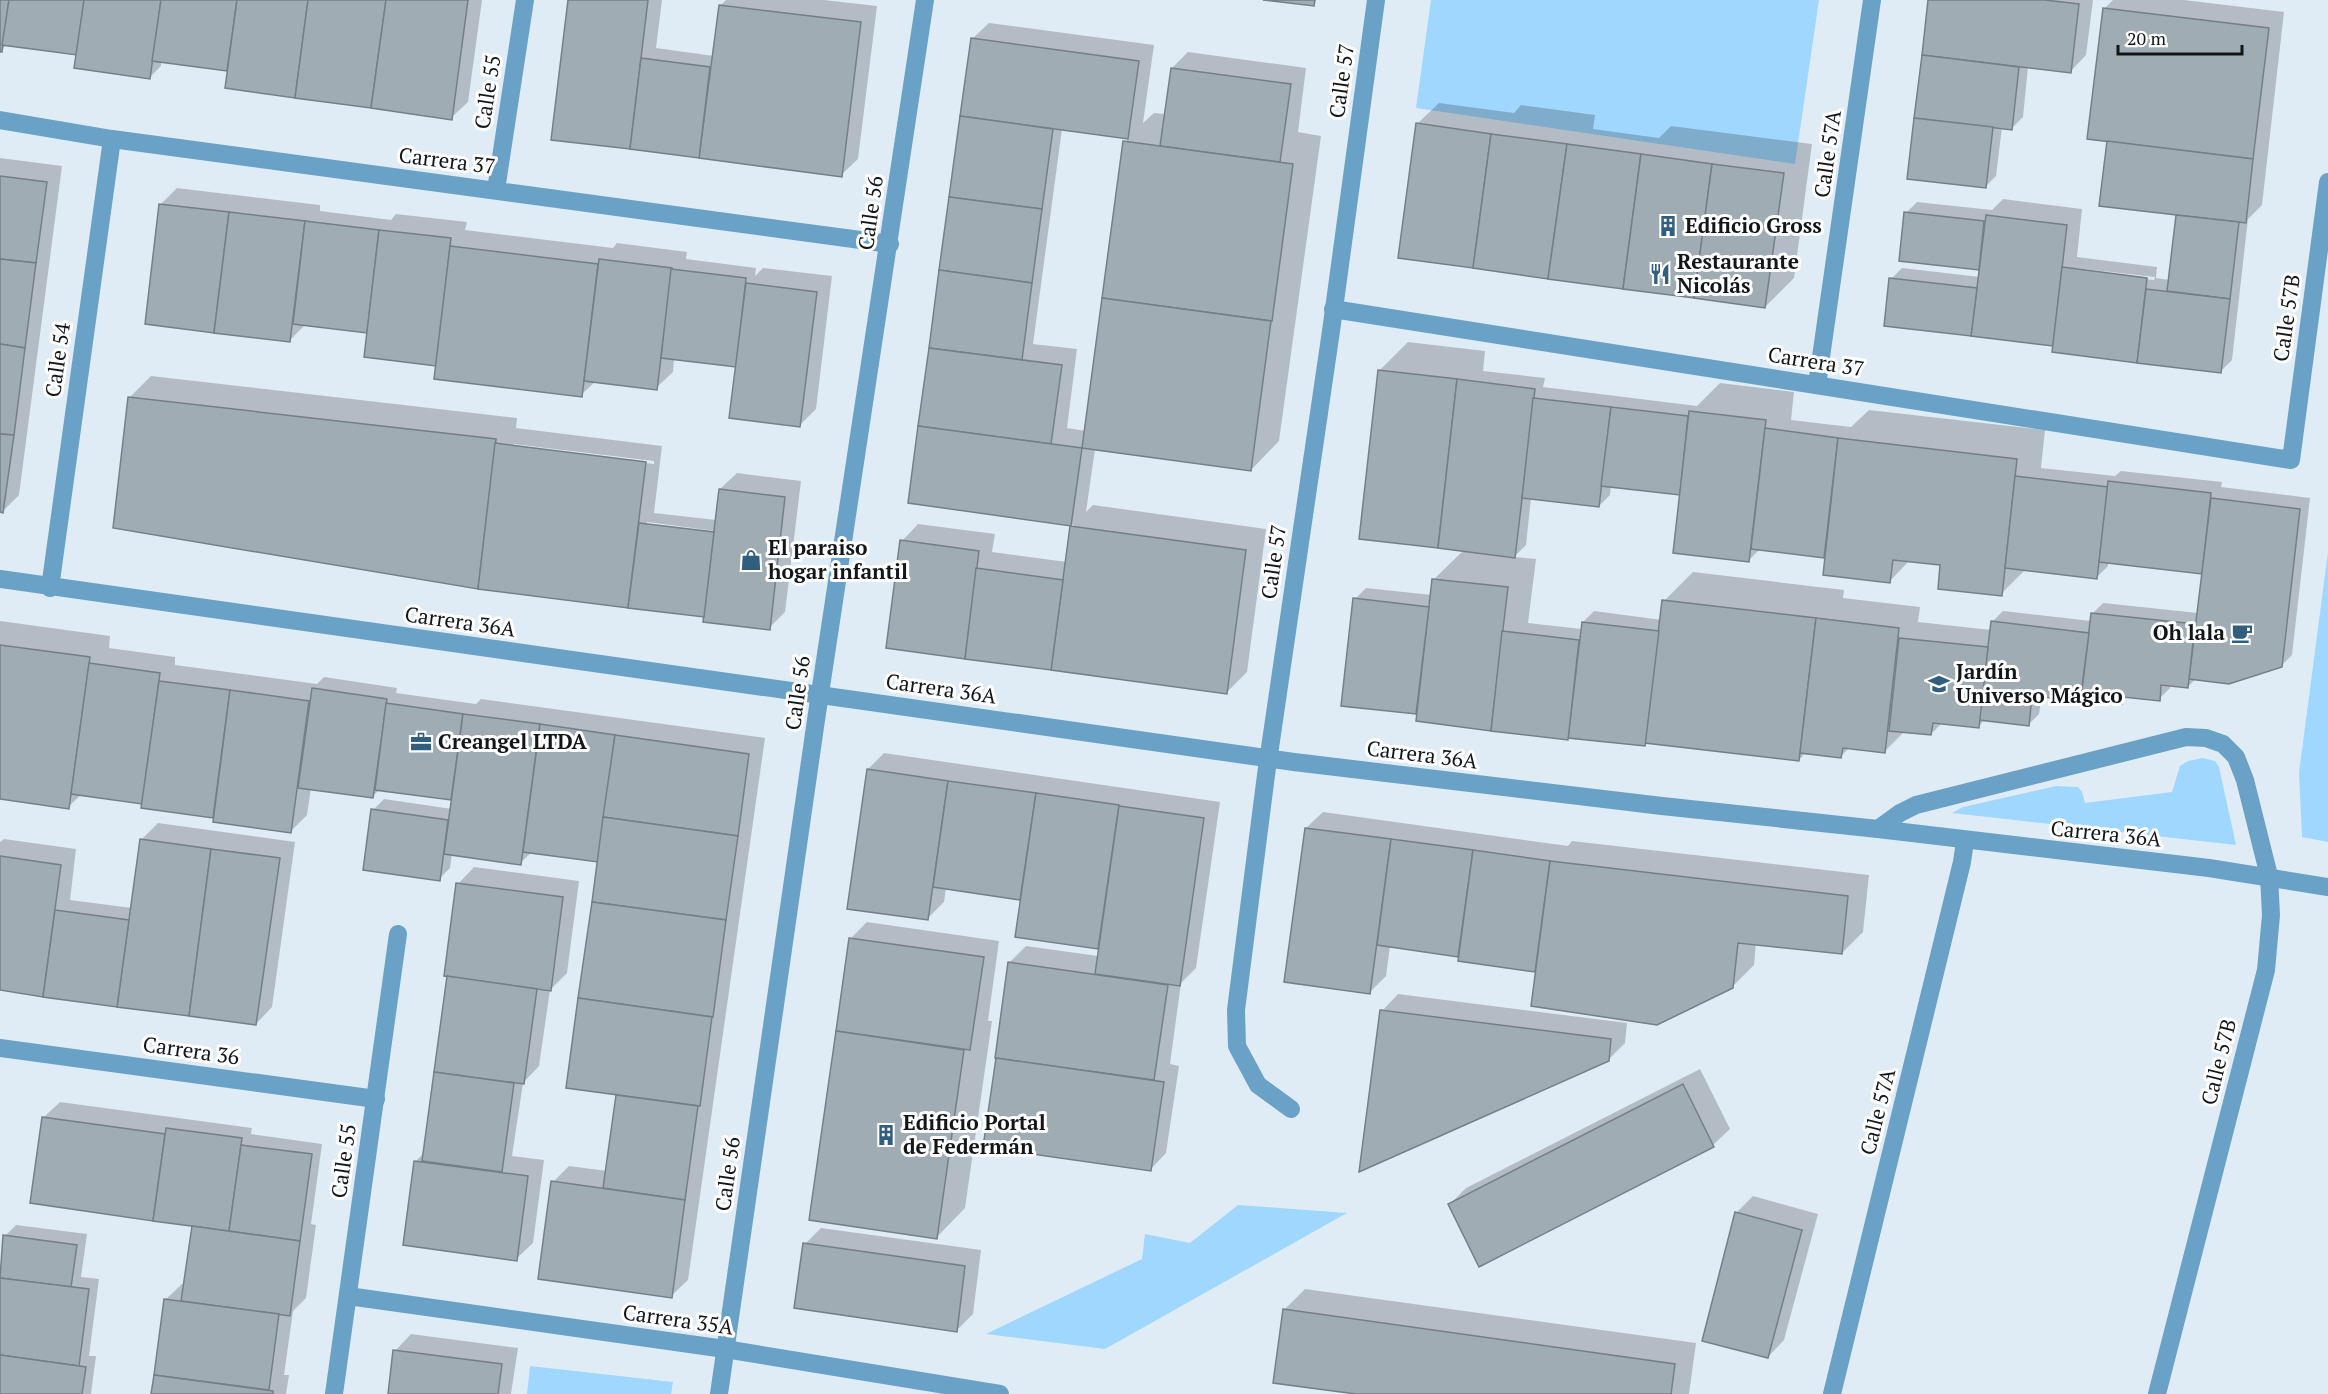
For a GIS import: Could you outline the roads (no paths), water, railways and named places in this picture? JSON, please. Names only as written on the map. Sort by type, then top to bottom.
[{"type":"street","name":"Calle 55","points":[[496,190],[525,0]]},
{"type":"street","name":"Calle 56","points":[[719,1394],[820,695],[926,0]]},
{"type":"street","name":"Calle 57","points":[[1291,1109],[1258,1085],[1237,1046],[1236,1010],[1268,758],[1334,309],[1376,0]]},
{"type":"street","name":"Calle 57A","points":[[1817,385],[1872,0]]},
{"type":"street","name":"Carrera 37","points":[[0,120],[112,139],[890,244]]},
{"type":"street","name":"Calle 54","points":[[50,588],[112,139]]},
{"type":"street","name":"Calle 57B","points":[[2291,460],[2328,182]]},
{"type":"street","name":"Carrera 37","points":[[1334,309],[2291,460]]},
{"type":"street","name":"Carrera 36A","points":[[0,579],[50,588],[1268,758],[2269,876],[2328,887]]},
{"type":"street","name":"Calle 57B","points":[[1878,829],[1900,813],[1916,806],[2186,737],[2206,738],[2223,744],[2236,757],[2245,780],[2269,876],[2271,915],[2266,970],[2157,1394]]},
{"type":"street","name":"Calle 57A","points":[[1832,1394],[1962,862],[1965,841]]},
{"type":"street","name":"Calle 55","points":[[334,1394],[398,934]]},
{"type":"street","name":"Carrera 36","points":[[0,1048],[376,1099]]},
{"type":"street","name":"Carrera 35A","points":[[348,1296],[725,1349],[1000,1394]]},
{"type":"place","name":"Edificio Gross","points":[[1668,226]]},
{"type":"place","name":"Restaurante Nicolás","points":[[1660,274]]},
{"type":"place","name":"El paraiso hogar infantil","points":[[751,560]]},
{"type":"place","name":"Oh lala","points":[[2242,633]]},
{"type":"place","name":"Jardín Universo Mágico","points":[[1939,684]]},
{"type":"place","name":"Creangel LTDA","points":[[421,742]]},
{"type":"place","name":"Edificio Portal de Federmán","points":[[886,1135]]}]
